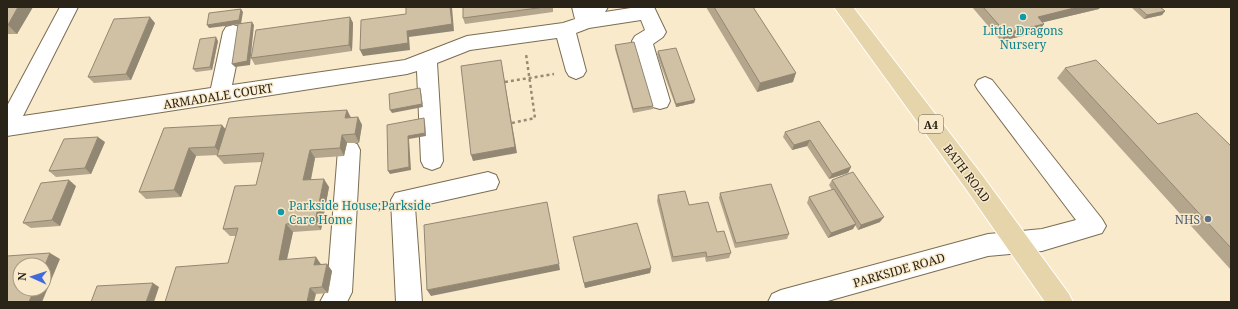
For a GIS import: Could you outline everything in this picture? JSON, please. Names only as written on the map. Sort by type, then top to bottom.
[{"type":"main road","name":"BATH ROAD","points":[[843,7],[1060,302]]},
{"type":"street","points":[[7,127],[69,7]]},
{"type":"street","points":[[583,14],[599,7]]},
{"type":"street","name":"ARMADALE COURT","points":[[7,127],[407,67],[467,43],[565,30],[583,14],[647,12],[656,32],[642,41],[660,101]]},
{"type":"street","points":[[565,30],[576,71]]},
{"type":"street","points":[[220,96],[233,32]]},
{"type":"street","points":[[427,60],[432,161]]},
{"type":"street","name":"PARKSIDE ROAD","points":[[781,302],[988,245],[1042,240],[1094,226],[985,85]]},
{"type":"street","points":[[333,302],[340,292],[349,150]]},
{"type":"street","points":[[409,302],[403,200],[488,182]]},
{"type":"path","points":[[512,123],[535,118],[523,35]]},
{"type":"path","points":[[505,82],[576,71]]},
{"type":"building","points":[[7,7],[18,7],[8,25],[7,25]]},
{"type":"building","points":[[406,7],[450,7],[452,24],[407,31],[408,43],[360,50],[361,20],[406,14]]},
{"type":"building","points":[[463,7],[545,7],[463,18]]},
{"type":"building","points":[[714,7],[753,7],[796,73],[760,83]]},
{"type":"building","points":[[983,7],[1078,7],[1038,17],[1044,24],[1006,33]]},
{"type":"building","points":[[1138,7],[1160,7],[1165,11],[1147,15]]},
{"type":"building","points":[[241,9],[239,20],[207,25],[209,13]]},
{"type":"building","points":[[150,17],[126,74],[88,77],[114,19]]},
{"type":"building","points":[[350,17],[349,45],[251,58],[256,30]]},
{"type":"building","points":[[252,22],[247,61],[232,64],[238,24]]},
{"type":"building","points":[[216,37],[210,67],[193,69],[200,39]]},
{"type":"building","points":[[634,42],[653,106],[633,109],[615,45]]},
{"type":"building","points":[[676,48],[695,100],[676,104],[658,51]]},
{"type":"building","points":[[501,60],[515,147],[471,155],[461,66]]},
{"type":"building","name":"NHS","points":[[1096,60],[1158,124],[1197,113],[1231,146],[1231,248],[1065,68]]},
{"type":"building","points":[[420,88],[422,104],[390,110],[389,94]]},
{"type":"building","name":"Parkside House;Parkside Care Home","points":[[347,110],[345,118],[358,117],[355,134],[342,135],[340,148],[310,150],[303,180],[324,179],[315,222],[286,224],[279,260],[316,257],[314,265],[327,264],[322,287],[310,288],[307,302],[165,302],[176,267],[228,263],[238,228],[223,229],[235,186],[256,185],[264,153],[217,156],[229,118]]},
{"type":"building","points":[[424,118],[425,133],[408,136],[409,167],[388,171],[387,125]]},
{"type":"building","points":[[819,121],[851,167],[832,174],[810,140],[794,145],[785,132]]},
{"type":"building","points":[[222,125],[215,147],[189,148],[174,190],[139,192],[164,128]]},
{"type":"building","points":[[98,137],[85,168],[49,171],[64,139]]},
{"type":"building","points":[[853,172],[884,217],[861,225],[832,180]]},
{"type":"building","points":[[69,180],[52,220],[23,223],[41,183]]},
{"type":"building","points":[[771,184],[789,234],[736,243],[720,193]]},
{"type":"building","points":[[834,189],[856,224],[831,233],[809,197]]},
{"type":"building","points":[[685,191],[689,205],[708,202],[717,232],[724,231],[731,253],[707,257],[706,252],[673,257],[658,195]]},
{"type":"building","points":[[547,202],[559,264],[427,290],[424,225]]},
{"type":"building","points":[[637,223],[651,268],[584,283],[573,237]]},
{"type":"building","points":[[50,253],[48,257],[12,257],[12,297],[31,297],[29,302],[7,302],[7,256]]},
{"type":"building","points":[[153,283],[146,302],[91,302],[97,286]]},
{"type":"place","name":"Little Dragons Nursery","points":[[1023,17]]},
{"type":"place","name":"Parkside House;Parkside Care Home","points":[[281,212]]},
{"type":"place","name":"NHS","points":[[1208,219]]}]
